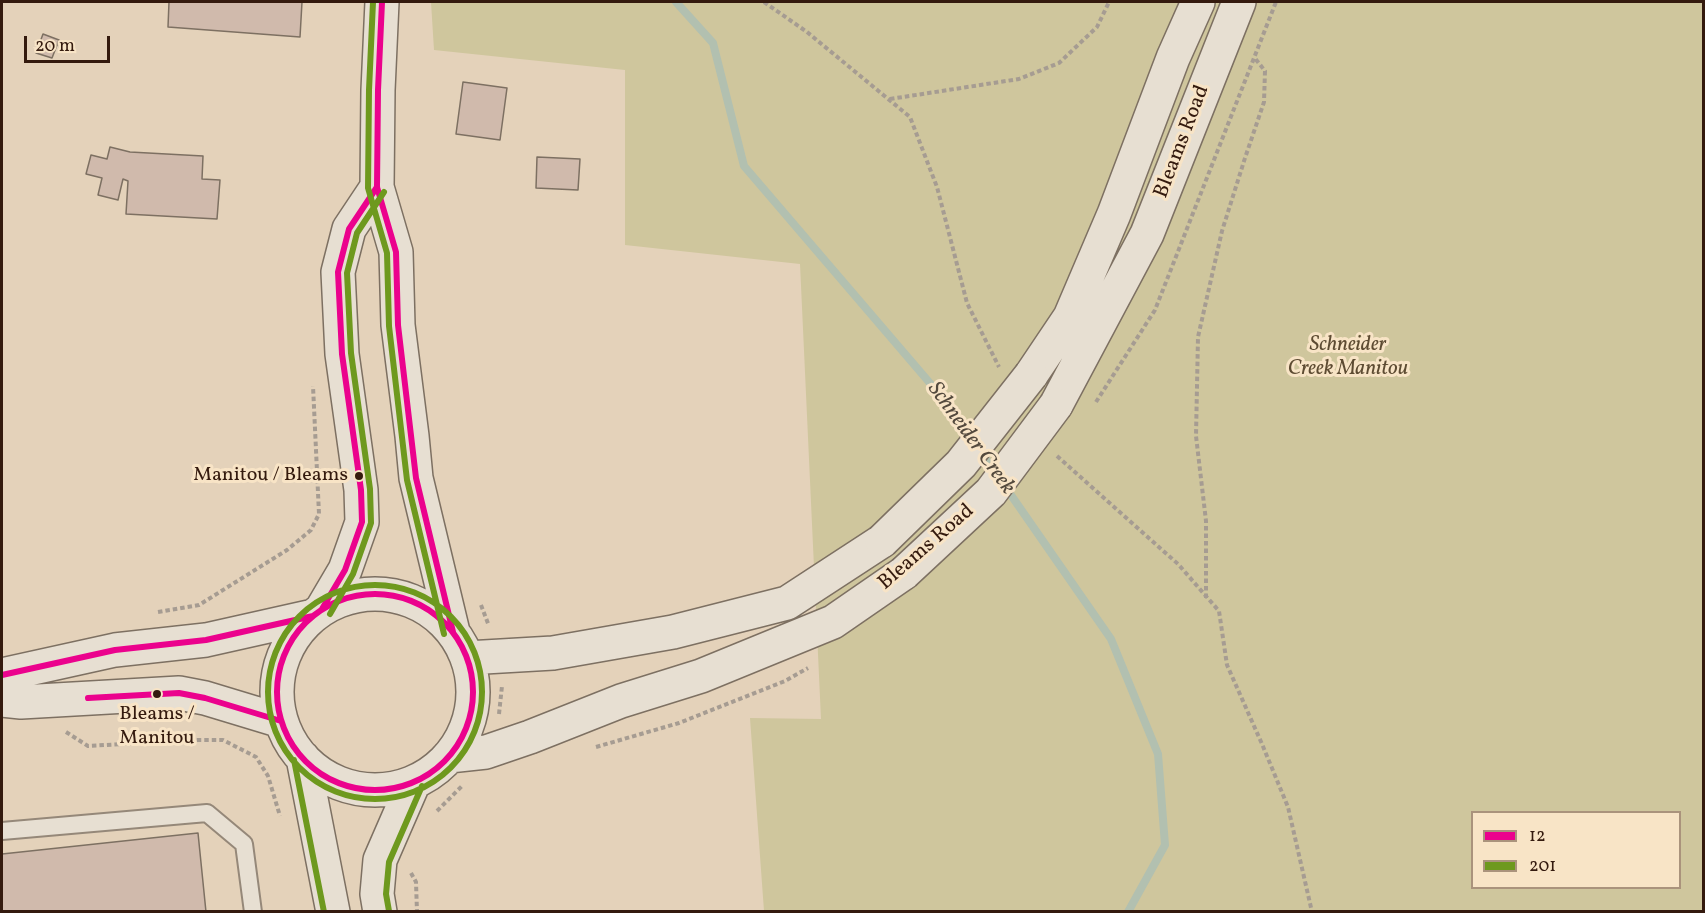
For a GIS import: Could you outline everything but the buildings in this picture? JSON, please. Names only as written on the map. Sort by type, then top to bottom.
[{"type":"main road","points":[[382,2],[377,187],[396,252],[398,325],[416,478],[472,649],[471,710],[463,734],[449,756],[439,766],[414,782],[398,787],[363,789],[330,779],[303,758],[286,734],[277,702],[277,682],[288,645],[299,629],[318,612],[338,601],[374,594],[410,600],[441,619],[472,649]]},
{"type":"main road","name":"Bleams Road","points":[[472,649],[553,653],[673,632],[787,603],[882,541],[960,464],[1031,375],[1070,317],[1114,214],[1173,58],[1198,2]]},
{"type":"main road","name":"Bleams Road","points":[[449,756],[486,752],[530,737],[621,700],[701,676],[832,622],[904,573],[991,492],[1056,405],[1147,234],[1239,2]]},
{"type":"main road","points":[[2,675],[116,650],[206,640],[318,612],[345,570],[362,522],[361,490],[342,354],[338,272],[349,229],[377,187]]},
{"type":"main road","points":[[2,700],[21,702],[179,693],[205,698],[281,721]]},
{"type":"main road","points":[[303,758],[333,912]]},
{"type":"main road","points":[[380,912],[377,894],[380,860],[414,782]]},
{"type":"lane","points":[[2,831],[207,813],[244,844],[253,912]]},
{"type":"path","points":[[889,99],[1019,80],[1059,63],[1097,27],[1109,2]]},
{"type":"path","points":[[1206,598],[1206,521],[1196,436],[1198,337],[1222,231],[1264,102],[1265,71],[1254,57]]},
{"type":"path","points":[[153,612],[199,605],[286,550],[310,530],[319,514],[313,387]]},
{"type":"path","points":[[431,817],[463,785],[486,752],[499,721],[502,681],[472,649],[492,637],[480,603]]},
{"type":"path","points":[[88,746],[223,740],[256,757],[268,776],[281,818]]},
{"type":"path","points":[[408,866],[416,882],[417,912]]},
{"type":"green space","name":"Schneider Creek Manitou","points":[[431,2],[1703,2],[1703,911],[764,911],[750,718],[821,719],[800,264],[625,245],[625,70],[434,50]]},
{"type":"waterway","name":"Schneider Creek","points":[[676,2],[713,43],[744,166],[947,403],[971,438]]},
{"type":"waterway","name":"Schneider Creek","points":[[980,451],[997,475]]},
{"type":"waterway","name":"Schneider Creek","points":[[1004,485],[1111,639],[1158,754],[1165,845],[1128,912]]},
{"type":"transit line","name":"201","points":[[373,2],[368,188],[387,253],[389,326],[407,480],[444,634]]},
{"type":"transit line","name":"12","points":[[382,2],[377,187],[396,252],[398,325],[416,478],[453,632]]},
{"type":"transit line","name":"12","points":[[322,609],[345,570],[362,522],[361,490],[342,354],[338,272],[349,229],[377,187]]},
{"type":"transit line","name":"201","points":[[330,614],[353,574],[371,523],[370,489],[351,353],[347,273],[357,233],[384,192]]},
{"type":"transit line","name":"201","points":[[375,585],[396,587],[416,593],[434,603],[457,624],[474,651],[480,671],[482,692],[480,713],[474,733],[464,751],[443,774],[416,791],[396,797],[375,799],[354,797],[334,791],[316,781],[293,760],[276,733],[270,713],[268,692],[270,671],[276,651],[286,633],[307,610],[334,593],[354,587],[375,585]]},
{"type":"transit line","name":"12","points":[[375,594],[394,596],[421,606],[437,616],[451,630],[465,655],[471,673],[473,692],[471,711],[461,738],[451,754],[437,768],[412,782],[394,788],[375,790],[356,788],[329,778],[313,768],[299,754],[285,729],[279,711],[277,692],[279,673],[289,646],[299,630],[313,616],[338,602],[356,596],[375,594]]},
{"type":"transit line","name":"12","points":[[2,675],[115,650],[206,640],[313,616]]},
{"type":"transit line","name":"12","points":[[88,698],[179,693],[205,698],[281,721]]},
{"type":"transit line","name":"201","points":[[294,760],[324,912]]},
{"type":"transit line","name":"201","points":[[389,911],[386,894],[389,862],[422,786]]},
{"type":"place","name":"Manitou / Bleams","points":[[359,476]]},
{"type":"place","name":"Bleams / Manitou","points":[[157,694]]}]
